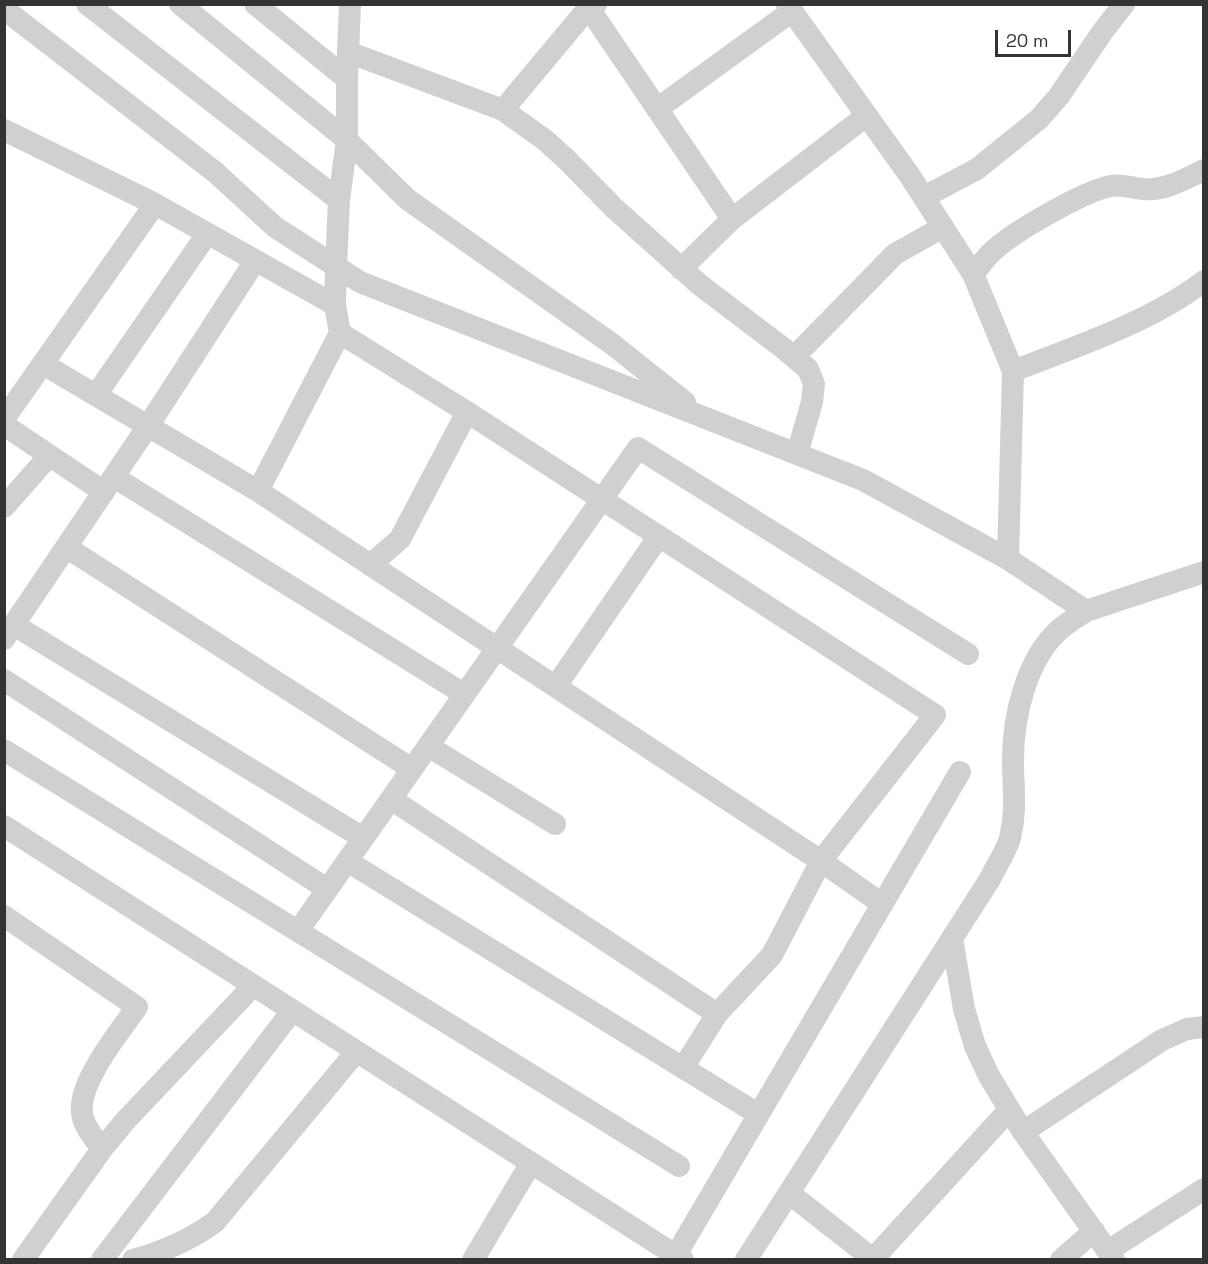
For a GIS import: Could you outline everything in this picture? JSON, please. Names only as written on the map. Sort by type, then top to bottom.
[{"type":"street","points":[[87,4],[339,201]]},
{"type":"street","points":[[180,4],[347,140],[407,199],[612,344],[704,417]]},
{"type":"street","points":[[255,4],[347,79]]},
{"type":"street","points":[[924,197],[977,169],[1039,119],[1059,96],[1124,4]]},
{"type":"street","points":[[258,491],[340,333],[335,305],[336,268],[339,201],[347,140],[349,5]]},
{"type":"street","points":[[503,110],[590,6],[732,219]]},
{"type":"street","points":[[657,109],[789,8],[924,197],[973,274],[1013,371],[1008,559]]},
{"type":"street","points":[[4,9],[215,172],[276,227],[360,282],[863,480],[1008,559],[1086,611]]},
{"type":"street","points":[[348,52],[503,110],[545,140],[614,208],[700,285],[795,357],[808,369],[814,384],[812,402],[797,454]]},
{"type":"street","points":[[681,268],[732,219],[866,116]]},
{"type":"street","points":[[4,130],[155,204],[335,305]]},
{"type":"street","points":[[973,274],[994,250],[1025,228],[1090,193],[1112,186],[1160,188],[1177,183],[1203,170]]},
{"type":"street","points":[[4,419],[155,204]]},
{"type":"street","points":[[795,357],[895,254],[943,227]]},
{"type":"street","points":[[96,395],[207,234]]},
{"type":"street","points":[[255,261],[109,485],[11,620],[363,838]]},
{"type":"street","points":[[1013,371],[1106,335],[1187,294],[1203,282]]},
{"type":"street","points":[[340,333],[467,412],[935,715],[821,861],[772,955],[717,1014],[683,1068]]},
{"type":"street","points":[[43,364],[258,491],[821,861],[882,904]]},
{"type":"street","points":[[370,565],[400,539],[467,412]]},
{"type":"street","points":[[4,426],[49,456],[109,485],[464,694]]},
{"type":"street","points":[[298,931],[638,448],[968,654]]},
{"type":"street","points":[[4,507],[49,456]]},
{"type":"street","points":[[556,687],[659,537]]},
{"type":"street","points":[[66,547],[412,769]]},
{"type":"street","points":[[746,1260],[990,879],[1009,841],[1016,808],[1013,760],[1016,719],[1025,687],[1039,657],[1059,630],[1086,611],[1203,572]]},
{"type":"street","points":[[4,680],[327,890]]},
{"type":"street","points":[[428,746],[555,824]]},
{"type":"street","points":[[4,750],[679,1166]]},
{"type":"street","points":[[4,826],[679,1257],[758,1114],[960,772]]},
{"type":"street","points":[[391,799],[717,1014]]},
{"type":"street","points":[[347,861],[758,1114]]},
{"type":"street","points":[[4,916],[137,1007],[90,1078],[82,1097],[82,1115],[90,1133],[102,1149]]},
{"type":"street","points":[[952,938],[963,1009],[975,1046],[989,1076],[1023,1132],[1111,1255],[1203,1189]]},
{"type":"street","points":[[23,1260],[102,1149],[133,1112],[253,986]]},
{"type":"street","points":[[102,1260],[292,1011]]},
{"type":"street","points":[[1023,1132],[1162,1040],[1186,1029],[1203,1027]]},
{"type":"street","points":[[133,1260],[195,1237],[215,1222],[356,1052]]},
{"type":"street","points":[[789,1193],[847,1252],[873,1259],[1009,1110]]},
{"type":"street","points":[[473,1260],[531,1164]]},
{"type":"street","points":[[1061,1260],[1094,1231]]}]
